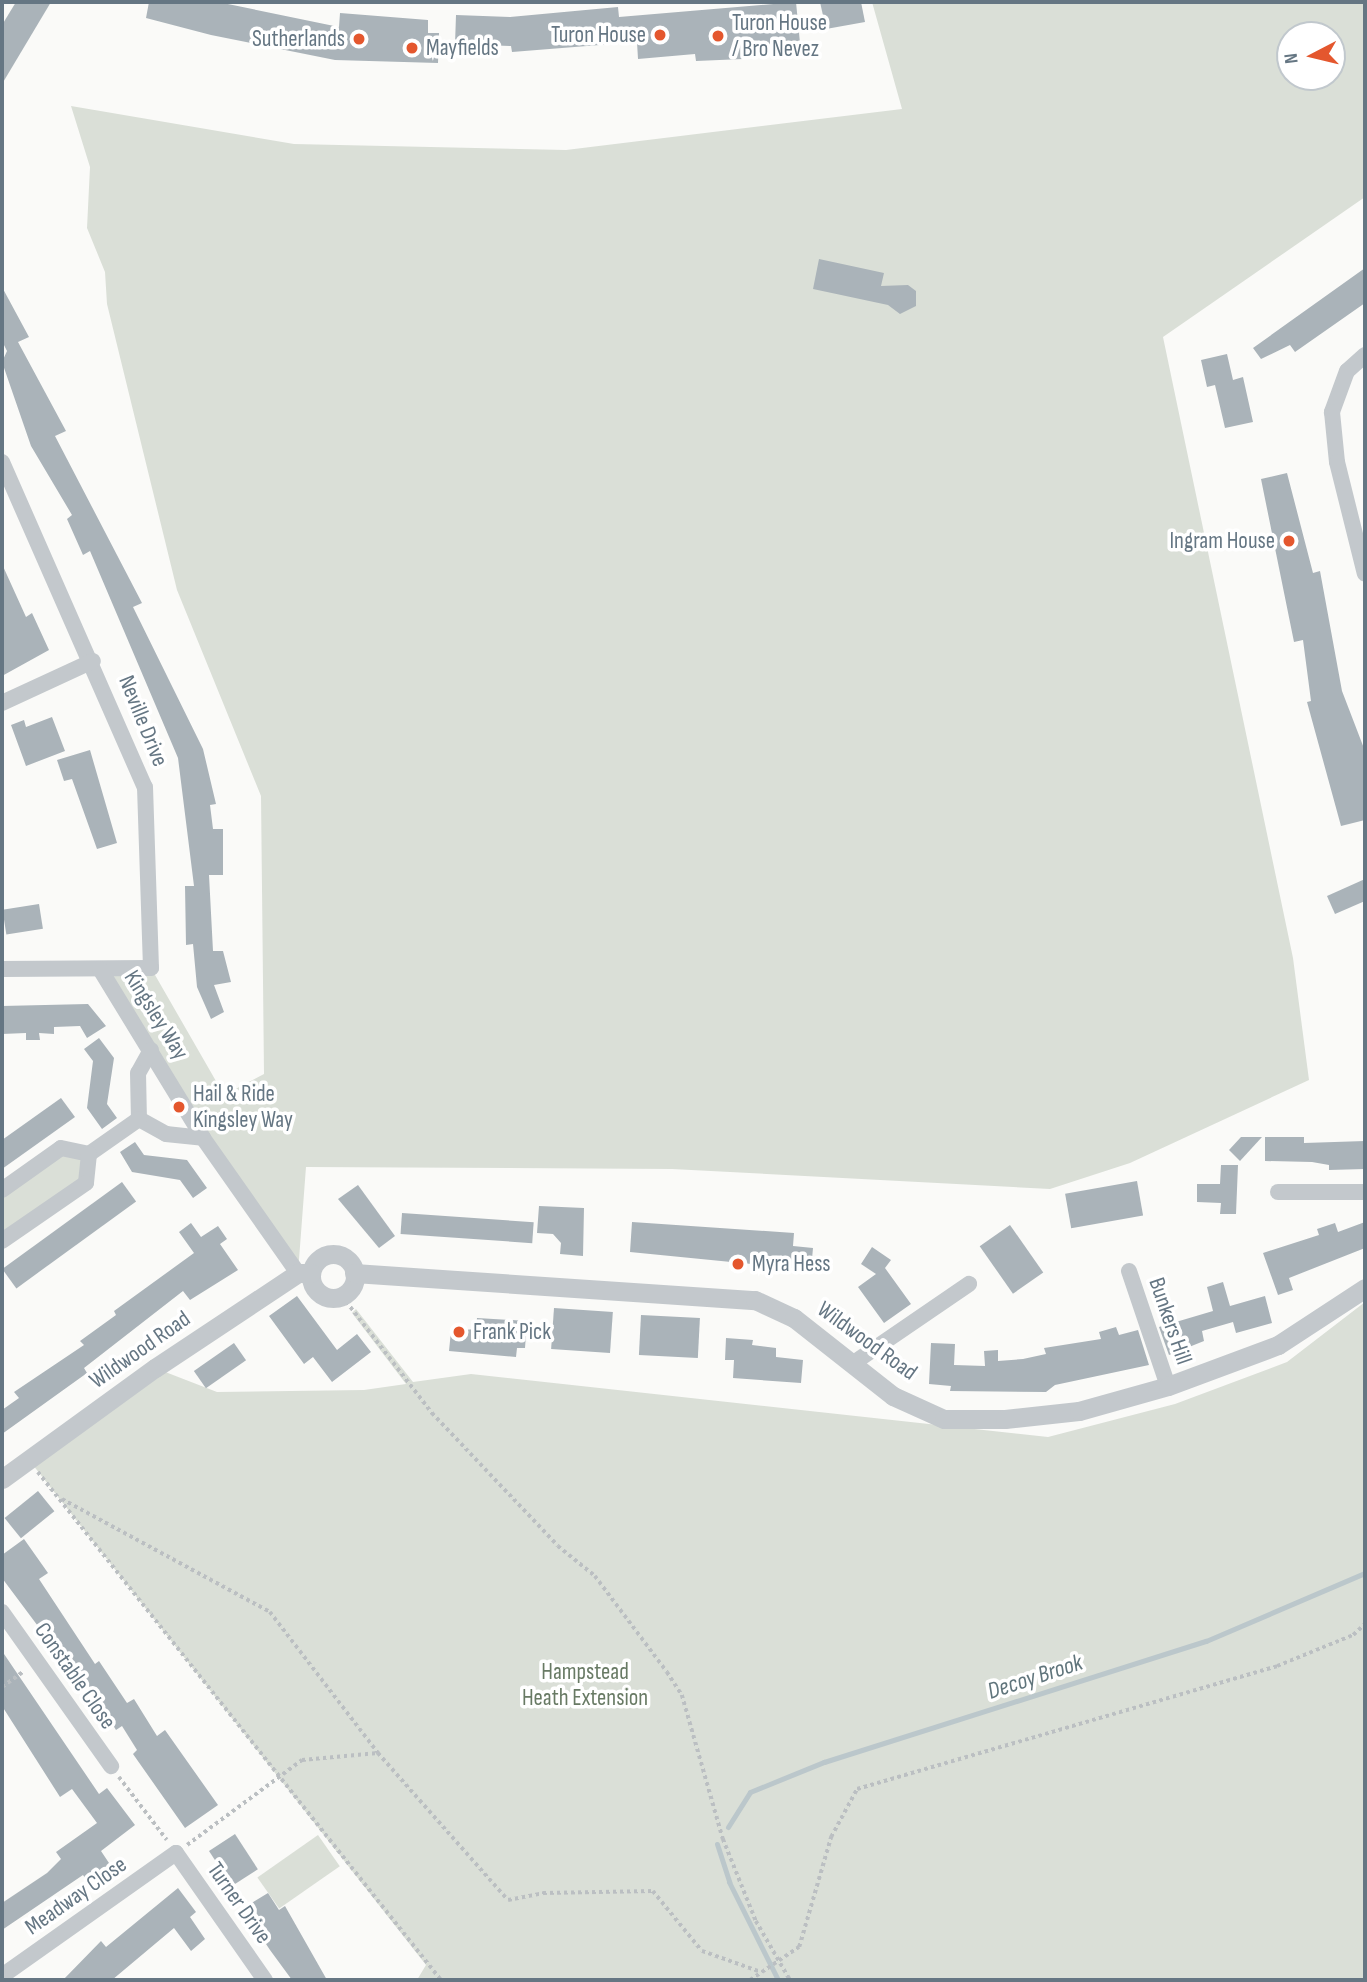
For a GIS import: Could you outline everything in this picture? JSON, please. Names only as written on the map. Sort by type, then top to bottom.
[{"type":"street","points":[[1365,355],[1347,371],[1332,412],[1338,462],[1365,574]]},
{"type":"street","name":"Neville Drive","points":[[2,462],[93,660],[145,788],[151,968],[100,969]]},
{"type":"street","points":[[2,703],[93,660]]},
{"type":"street","name":"Kingsley Way","points":[[2,969],[100,969],[203,1138],[305,1273]]},
{"type":"street","points":[[139,1119],[138,1073],[151,1050]]},
{"type":"street","points":[[139,1119],[166,1134],[203,1138]]},
{"type":"street","points":[[2,1190],[61,1148],[89,1154],[139,1119]]},
{"type":"street","points":[[2,1241],[86,1183],[89,1154]]},
{"type":"street","points":[[1278,1192],[1365,1192]]},
{"type":"street","points":[[336,1255],[354,1273],[352,1287],[342,1296],[317,1291],[305,1273],[319,1259],[336,1255]]},
{"type":"street","name":"Bunkers Hill","points":[[1129,1271],[1168,1386]]},
{"type":"street","name":"Wildwood Road","points":[[2,1479],[305,1273]]},
{"type":"street","name":"Wildwood Road","points":[[354,1273],[755,1300],[793,1318],[893,1395],[944,1419],[1005,1419],[1079,1411],[1168,1386],[1278,1345],[1365,1288]]},
{"type":"street","points":[[852,1364],[969,1284]]},
{"type":"street","name":"Constable Close","points":[[2,1612],[111,1766]]},
{"type":"street","name":"Meadway Close","points":[[2,1976],[176,1853]]},
{"type":"street","name":"Turner Drive","points":[[176,1853],[265,1980]]},
{"type":"path","points":[[342,1296],[432,1413],[558,1546],[595,1576],[667,1672],[681,1695],[726,1847],[775,1962],[790,1980]]},
{"type":"path","points":[[29,1460],[441,1980]]},
{"type":"path","points":[[60,1498],[270,1612],[378,1753],[508,1900],[542,1893],[653,1891],[702,1951],[761,1972]]},
{"type":"path","points":[[750,1980],[799,1947],[831,1837],[857,1789],[1277,1666],[1353,1635],[1365,1624]]},
{"type":"path","points":[[2,1687],[37,1662]]},
{"type":"path","points":[[111,1766],[176,1853],[302,1760],[378,1753]]},
{"type":"green space","points":[[872,2],[1365,2],[1365,197],[1163,337],[1293,958],[1309,1080],[1130,1163],[1050,1189],[672,1169],[306,1167],[298,1273],[100,969],[151,968],[224,1095],[264,1074],[261,796],[177,590],[107,304],[105,272],[87,228],[90,167],[71,106],[294,144],[566,150],[902,109]]},
{"type":"green space","points":[[63,1155],[80,1157],[84,1176],[2,1234],[2,1198]]},
{"type":"green space","name":"Hampstead Heath Extension","points":[[1365,1302],[1365,1980],[417,1980],[426,1965],[29,1460],[155,1368],[217,1392],[364,1390],[406,1384],[352,1313],[356,1309],[413,1382],[471,1374],[1048,1437],[1175,1404],[1287,1362]]},
{"type":"green space","points":[[318,1835],[340,1866],[279,1909],[257,1877]]},
{"type":"building","points":[[16,2],[51,2],[2,84],[2,25]]},
{"type":"building","points":[[149,2],[218,2],[339,27],[340,13],[428,20],[428,33],[439,33],[438,63],[335,60],[211,35],[146,18]]},
{"type":"building","points":[[796,2],[800,43],[743,49],[743,59],[696,61],[695,54],[638,59],[637,42],[512,52],[511,46],[455,44],[456,15],[510,17],[618,7],[619,17]]},
{"type":"building","points":[[820,2],[861,2],[865,22],[826,29]]},
{"type":"building","points":[[819,259],[884,273],[881,286],[908,285],[916,291],[916,306],[900,314],[888,305],[813,289]]},
{"type":"building","points":[[1365,268],[1365,303],[1295,352],[1290,345],[1261,359],[1253,348]]},
{"type":"building","points":[[2,287],[29,337],[18,342],[66,431],[55,436],[142,603],[133,607],[203,749],[216,804],[210,805],[213,829],[223,829],[223,875],[209,875],[213,951],[223,951],[231,982],[214,985],[224,1012],[211,1019],[197,987],[193,944],[186,945],[185,886],[194,886],[178,758],[90,551],[83,555],[67,519],[72,515],[31,446],[2,362],[7,351],[2,341]]},
{"type":"building","points":[[1227,354],[1233,380],[1243,377],[1253,422],[1225,428],[1215,385],[1207,387],[1201,360]]},
{"type":"building","points":[[1287,473],[1313,573],[1320,571],[1342,691],[1365,751],[1365,820],[1341,826],[1307,702],[1311,701],[1303,640],[1294,642],[1261,479]]},
{"type":"building","points":[[2,564],[26,617],[32,613],[49,650],[2,676]]},
{"type":"building","points":[[52,717],[65,751],[26,766],[11,725],[24,720],[26,727]]},
{"type":"building","points":[[90,750],[117,843],[97,849],[72,779],[64,781],[57,760]]},
{"type":"building","points":[[1365,879],[1365,901],[1335,914],[1327,896]]},
{"type":"building","points":[[39,904],[43,929],[6,934],[2,910]]},
{"type":"building","points":[[88,1004],[106,1026],[87,1038],[80,1026],[54,1027],[54,1034],[39,1033],[40,1040],[26,1040],[26,1033],[2,1034],[2,1006]]},
{"type":"building","points":[[99,1038],[114,1058],[107,1104],[117,1118],[102,1129],[87,1108],[93,1061],[84,1049]]},
{"type":"building","points":[[61,1098],[75,1117],[2,1169],[2,1140]]},
{"type":"building","points":[[1241,1137],[1262,1137],[1240,1161],[1229,1150]]},
{"type":"building","points":[[1265,1137],[1304,1137],[1304,1143],[1365,1141],[1365,1169],[1329,1170],[1329,1165],[1312,1162],[1265,1161]]},
{"type":"building","points":[[135,1142],[144,1155],[187,1160],[207,1188],[193,1198],[180,1180],[132,1172],[120,1152]]},
{"type":"building","points":[[1221,1165],[1238,1165],[1236,1214],[1220,1214],[1221,1203],[1197,1202],[1197,1184],[1220,1184]]},
{"type":"building","points":[[1137,1181],[1143,1215],[1071,1228],[1065,1194]]},
{"type":"building","points":[[122,1182],[136,1201],[16,1288],[2,1269]]},
{"type":"building","points":[[358,1185],[395,1236],[379,1248],[338,1199]]},
{"type":"building","points":[[539,1206],[584,1208],[583,1256],[560,1254],[561,1243],[553,1234],[537,1233]]},
{"type":"building","points":[[402,1213],[534,1222],[532,1243],[401,1234]]},
{"type":"building","points":[[632,1222],[794,1233],[793,1246],[813,1248],[811,1270],[630,1252]]},
{"type":"building","points":[[1365,1222],[1365,1248],[1289,1278],[1293,1290],[1278,1295],[1263,1253],[1319,1235],[1317,1229],[1335,1223],[1338,1232]]},
{"type":"building","points":[[191,1223],[201,1237],[218,1226],[227,1239],[220,1244],[238,1270],[190,1300],[183,1291],[84,1368],[87,1373],[2,1434],[2,1410],[19,1398],[14,1392],[84,1345],[80,1341],[116,1315],[114,1311],[194,1253],[179,1232]]},
{"type":"building","points":[[1010,1225],[1043,1273],[1013,1294],[980,1246]]},
{"type":"building","points":[[872,1247],[891,1260],[885,1268],[911,1304],[884,1323],[858,1287],[876,1274],[861,1264]]},
{"type":"building","points":[[1223,1282],[1230,1306],[1265,1296],[1272,1323],[1236,1333],[1233,1322],[1202,1331],[1204,1341],[1169,1355],[1159,1327],[1213,1311],[1207,1287]]},
{"type":"building","points":[[297,1296],[337,1350],[357,1334],[371,1352],[332,1382],[313,1357],[304,1364],[269,1316]]},
{"type":"building","points":[[554,1308],[613,1312],[610,1353],[551,1349]]},
{"type":"building","points":[[641,1315],[700,1318],[698,1358],[639,1355]]},
{"type":"building","points":[[477,1318],[527,1321],[525,1348],[517,1348],[516,1357],[449,1351],[451,1331],[476,1329]]},
{"type":"building","points":[[1116,1327],[1119,1335],[1138,1330],[1149,1365],[1055,1385],[1046,1392],[950,1391],[951,1386],[929,1384],[931,1343],[955,1344],[954,1365],[985,1366],[984,1351],[998,1350],[998,1361],[1023,1359],[1046,1354],[1044,1348],[1101,1339],[1099,1332]]},
{"type":"building","points":[[726,1338],[753,1340],[752,1345],[776,1348],[776,1357],[803,1360],[801,1383],[733,1378],[734,1360],[725,1360]]},
{"type":"building","points":[[234,1343],[246,1360],[206,1388],[194,1371]]},
{"type":"building","points":[[38,1491],[54,1511],[21,1538],[5,1518]]},
{"type":"building","points":[[24,1539],[48,1573],[39,1579],[95,1664],[99,1661],[127,1703],[134,1699],[157,1736],[165,1730],[218,1805],[185,1828],[133,1754],[137,1750],[122,1726],[116,1730],[76,1665],[70,1669],[2,1578],[2,1555]]},
{"type":"building","points":[[2,1651],[99,1794],[107,1788],[135,1825],[101,1851],[111,1866],[88,1882],[83,1875],[2,1930],[2,1903],[47,1873],[61,1859],[56,1852],[97,1823],[72,1789],[60,1797],[2,1706]]},
{"type":"building","points":[[235,1834],[258,1869],[232,1886],[209,1851]]},
{"type":"building","points":[[178,1888],[196,1912],[190,1917],[205,1939],[191,1951],[174,1928],[112,1980],[63,1980],[101,1941],[106,1947]]},
{"type":"building","points":[[268,1893],[279,1910],[285,1906],[327,1980],[292,1980],[270,1950],[254,1926],[262,1921],[250,1904]]},
{"type":"waterway","name":"Decoy Brook","points":[[728,1827],[750,1792],[824,1762],[1206,1641],[1365,1573]]},
{"type":"waterway","name":"Decoy Brook","points":[[717,1844],[729,1882],[778,1980]]},
{"type":"place","name":"Turon House","points":[[660,35]]},
{"type":"place","name":"Turon House / Bro Nevez","points":[[718,36]]},
{"type":"place","name":"Sutherlands","points":[[359,39]]},
{"type":"place","name":"Mayfields","points":[[412,48]]},
{"type":"place","name":"Ingram House","points":[[1289,541]]},
{"type":"place","name":"Hail & Ride Kingsley Way","points":[[179,1107]]},
{"type":"place","name":"Myra Hess","points":[[738,1264]]},
{"type":"place","name":"Frank Pick","points":[[459,1332]]}]
